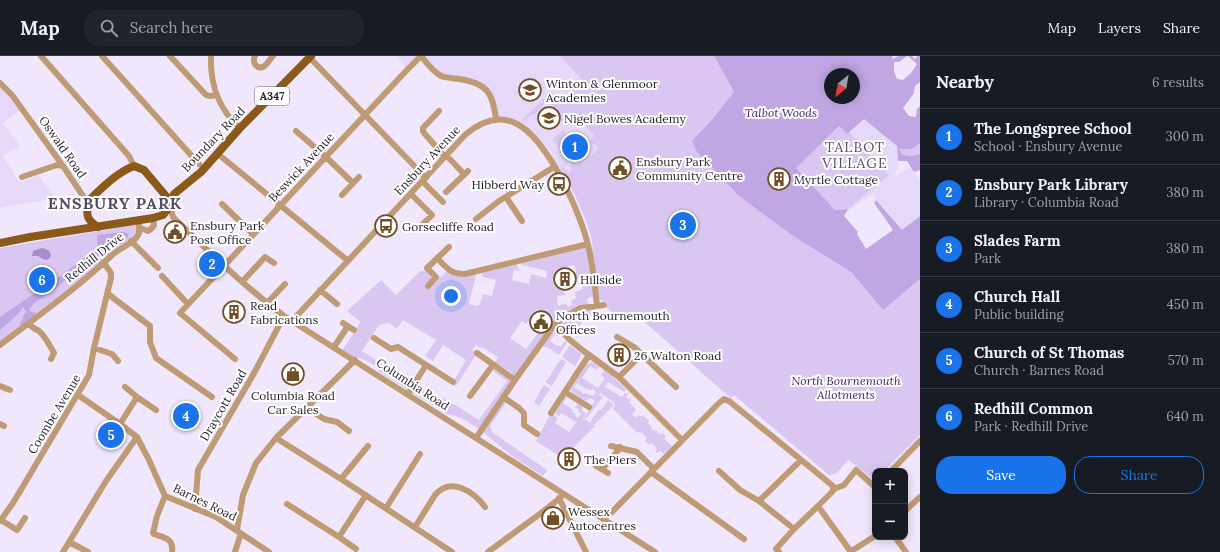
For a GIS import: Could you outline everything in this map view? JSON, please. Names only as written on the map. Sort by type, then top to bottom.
[{"type":"main road","name":"Boundary Road","points":[[170,204],[174,194],[201,172],[240,128],[311,61]]},
{"type":"main road","points":[[77,230],[84,224],[87,216],[87,202],[99,190],[130,167],[144,170],[170,204]]},
{"type":"main road","name":"Boundary Road","points":[[156,186],[168,190],[174,190],[183,186]]},
{"type":"main road","name":"A347","points":[[163,215],[170,204]]},
{"type":"main road","points":[[0,243],[98,227],[139,224],[163,215]]},
{"type":"main road","points":[[87,216],[91,222],[98,227]]},
{"type":"street","points":[[41,56],[129,156],[130,167]]},
{"type":"street","points":[[102,56],[199,164]]},
{"type":"street","points":[[170,56],[206,95],[217,95]]},
{"type":"street","points":[[211,56],[212,73],[217,95],[227,115],[240,128]]},
{"type":"street","points":[[255,56],[253,59],[254,63],[261,67],[266,65],[273,56]]},
{"type":"street","points":[[421,56],[432,69],[442,76],[470,80],[480,85],[490,93],[495,108],[496,119],[512,122],[526,129],[540,144],[564,184],[578,215],[588,244],[597,306]]},
{"type":"street","name":"Beswick Avenue","points":[[188,304],[421,56]]},
{"type":"street","points":[[311,61],[365,115],[443,202]]},
{"type":"street","name":"Oswald Road","points":[[0,82],[12,95],[87,202]]},
{"type":"street","points":[[439,111],[423,128],[424,134],[445,156],[466,172],[446,192]]},
{"type":"street","name":"Ensbury Avenue","points":[[292,321],[347,260],[470,130],[481,123],[496,119]]},
{"type":"street","points":[[296,131],[326,156],[353,183]]},
{"type":"street","points":[[218,154],[347,260]]},
{"type":"street","points":[[22,177],[57,165],[63,166]]},
{"type":"street","points":[[476,219],[486,210],[554,167]]},
{"type":"street","points":[[342,195],[358,177]]},
{"type":"street","points":[[411,194],[432,215],[418,229]]},
{"type":"street","points":[[506,197],[522,221]]},
{"type":"street","points":[[163,215],[173,217],[170,204]]},
{"type":"street","points":[[222,204],[253,234]]},
{"type":"street","name":"Columbia Road","points":[[173,217],[224,266],[284,316],[476,438],[561,496],[604,520],[655,552]]},
{"type":"street","points":[[139,224],[150,230],[154,225],[153,218]]},
{"type":"street","name":"Redhill Drive","points":[[0,345],[138,236],[139,224]]},
{"type":"street","points":[[131,241],[158,268]]},
{"type":"street","points":[[437,258],[451,272],[465,274],[588,244]]},
{"type":"street","points":[[428,286],[436,277],[425,269],[449,247]]},
{"type":"street","points":[[242,282],[265,257],[274,264]]},
{"type":"street","name":"Coombe Avenue","points":[[0,521],[13,503],[89,375],[111,278],[111,273],[104,263]]},
{"type":"street","points":[[162,276],[188,304],[180,313],[235,360]]},
{"type":"street","points":[[267,303],[285,284]]},
{"type":"street","points":[[320,290],[337,304]]},
{"type":"street","points":[[108,294],[150,326],[150,342],[156,358],[212,397]]},
{"type":"street","points":[[476,438],[555,324],[581,308],[604,305]]},
{"type":"street","name":"Draycott Road","points":[[195,509],[198,470],[253,375],[284,316]]},
{"type":"street","points":[[28,324],[39,332],[50,346],[54,353],[51,359]]},
{"type":"street","points":[[555,324],[570,340],[619,377],[682,440]]},
{"type":"street","points":[[334,347],[346,325],[354,330]]},
{"type":"street","points":[[617,337],[634,347],[674,383]]},
{"type":"street","points":[[374,338],[391,349],[398,347],[453,382]]},
{"type":"street","points":[[94,348],[112,354],[118,361]]},
{"type":"street","points":[[477,353],[515,380]]},
{"type":"street","points":[[619,377],[642,354]]},
{"type":"street","points":[[551,414],[589,355]]},
{"type":"street","points":[[235,552],[243,495],[256,463],[276,438],[355,360]]},
{"type":"street","points":[[408,394],[426,365]]},
{"type":"street","points":[[470,396],[493,365]]},
{"type":"street","points":[[0,386],[10,390]]},
{"type":"street","points":[[125,387],[156,410]]},
{"type":"street","points":[[565,392],[589,407]]},
{"type":"street","name":"Barnes Road","points":[[78,395],[137,437],[165,496],[216,517],[270,552]]},
{"type":"street","points":[[120,424],[137,397]]},
{"type":"street","points":[[503,397],[523,412],[522,426],[538,434]]},
{"type":"street","points":[[604,520],[724,399],[729,400],[833,487]]},
{"type":"street","points":[[307,408],[324,419],[339,420],[349,431]]},
{"type":"street","points":[[63,552],[106,481],[137,437]]},
{"type":"street","points":[[276,438],[386,508],[449,551]]},
{"type":"street","points":[[894,468],[919,445]]},
{"type":"street","points":[[341,479],[368,446]]},
{"type":"street","points":[[611,446],[637,452],[653,470],[744,539]]},
{"type":"street","points":[[602,469],[620,447]]},
{"type":"street","points":[[386,508],[420,454]]},
{"type":"street","points":[[759,501],[801,460]]},
{"type":"street","points":[[833,487],[844,485],[856,470],[872,485]]},
{"type":"street","points":[[719,471],[740,490],[759,501],[794,529]]},
{"type":"street","points":[[415,527],[435,495],[444,488],[453,486],[461,487],[474,495],[485,507]]},
{"type":"street","points":[[779,552],[776,549],[794,529],[831,494],[833,487]]},
{"type":"street","points":[[165,496],[157,516],[153,533],[166,538],[171,542],[172,552]]},
{"type":"street","points":[[339,538],[366,496]]},
{"type":"street","points":[[488,552],[561,496],[586,552]]},
{"type":"street","points":[[908,508],[920,497]]},
{"type":"street","points":[[287,504],[356,549]]},
{"type":"street","points":[[818,506],[851,552],[872,538]]},
{"type":"street","points":[[0,521],[17,530],[25,518]]},
{"type":"street","points":[[897,540],[906,552]]},
{"type":"street","points":[[69,542],[88,552]]},
{"type":"shaded area","points":[[396,56],[421,56],[407,68]]},
{"type":"shaded area","name":"Winton & Glenmoor Academies","points":[[421,56],[608,56],[562,101],[605,145],[567,180],[557,167],[551,152],[531,130],[517,121],[496,117],[485,89],[442,76]]},
{"type":"shaded area","points":[[0,83],[22,109],[3,123],[20,146],[3,156],[19,182],[39,176],[56,198],[0,208]]},
{"type":"shaded area","points":[[864,119],[897,146],[898,166],[895,173],[896,176],[910,167],[920,181],[920,216],[902,230],[872,195],[843,213],[847,134]]},
{"type":"shaded area","points":[[42,248],[50,252],[51,256],[49,259],[45,260],[38,256],[32,256],[33,251]]},
{"type":"green space","name":"North Bournemouth Allotments","points":[[560,56],[714,56],[734,92],[710,122],[692,141],[793,236],[851,272],[883,310],[920,279],[920,435],[887,468],[872,468],[872,478],[848,460],[837,473],[829,475],[734,395],[731,398],[657,332],[631,312],[624,320],[605,307],[607,302],[602,301],[599,298],[592,251],[593,246],[589,228],[572,189],[560,171],[561,167],[565,163],[566,164],[563,167],[569,172],[572,169],[569,166],[573,163],[579,164],[580,162],[583,165],[599,148],[595,144],[593,145],[590,141],[594,135],[576,117],[567,126],[561,120],[562,119],[557,112],[552,113],[556,109],[547,101],[533,116],[531,114],[524,122],[522,120],[551,92],[561,102],[582,80]]},
{"type":"green space","name":"Talbot Woods","points":[[714,56],[892,56],[893,59],[898,56],[907,56],[899,62],[894,62],[894,71],[897,79],[903,80],[911,73],[917,64],[908,56],[912,56],[915,59],[917,56],[920,56],[920,82],[915,86],[914,93],[903,108],[909,116],[916,117],[917,109],[920,106],[920,143],[913,148],[899,149],[903,155],[913,156],[920,154],[920,170],[914,172],[907,161],[898,161],[897,146],[864,119],[847,134],[839,126],[796,168],[835,210],[848,209],[844,216],[858,232],[857,234],[866,249],[893,230],[874,203],[876,200],[902,230],[920,216],[920,279],[883,310],[851,272],[793,236],[739,196],[697,152],[692,141],[710,122],[734,92]]},
{"type":"green space","points":[[839,126],[847,134],[849,132],[889,175],[848,209],[835,210],[795,168]]},
{"type":"green space","points":[[562,130],[567,134],[560,141],[564,145],[561,148],[552,140]]},
{"type":"green space","points":[[920,143],[920,154],[913,156],[903,155],[899,149],[915,148]]},
{"type":"green space","points":[[134,224],[137,228],[138,236],[0,345],[0,248]]},
{"type":"green space","points":[[123,232],[127,233],[129,236],[94,266],[80,271],[74,276],[65,280],[53,291],[34,303],[29,310],[37,313],[22,326],[20,324],[26,311],[23,307],[19,313],[0,330],[0,317],[98,248],[97,235]]},
{"type":"green space","points":[[588,244],[596,297],[590,297],[587,300],[589,307],[597,306],[588,318],[585,318],[577,330],[574,330],[571,333],[563,326],[561,320],[503,397],[508,400],[490,426],[492,432],[547,470],[543,476],[512,456],[472,424],[455,416],[448,415],[380,372],[374,365],[367,361],[357,357],[355,360],[341,352],[361,322],[347,311],[381,280],[396,295],[420,271],[427,268],[436,277],[441,277],[449,269],[451,272],[477,271],[469,304],[479,306],[483,294],[492,296],[496,280],[483,277],[481,270],[515,261],[519,270],[523,272],[514,270],[512,280],[529,284],[531,274],[546,278],[547,271],[522,265],[519,260]],"holes":[[[574,265],[576,278],[580,277],[583,289],[575,292],[576,299],[571,300],[572,305],[568,307],[566,303],[558,306],[557,296],[565,295],[560,283],[563,282],[561,275],[558,276],[557,270]],[[536,309],[549,318],[526,349],[510,338],[522,321],[526,324],[530,320],[535,323],[538,320],[531,315]],[[403,320],[436,340],[425,356],[433,361],[443,345],[466,360],[452,384],[456,386],[477,353],[472,350],[476,345],[498,357],[495,362],[512,373],[510,376],[496,367],[493,371],[507,381],[479,420],[444,398],[441,401],[362,351],[379,325],[389,323],[397,329]]]},
{"type":"green space","points":[[551,332],[556,333],[550,341],[557,346],[558,345],[561,347],[565,341],[567,342],[559,355],[541,345]]},
{"type":"green space","points":[[570,345],[581,354],[575,366],[562,357]]},
{"type":"green space","points":[[562,359],[566,362],[552,386],[545,382]]},
{"type":"green space","points":[[592,362],[600,367],[597,370],[590,366],[582,378],[598,388],[605,378],[601,375],[606,367],[614,373],[612,376],[626,389],[624,392],[608,382],[605,387],[622,397],[625,393],[627,394],[630,392],[626,397],[629,400],[634,396],[629,402],[636,410],[632,414],[636,418],[639,415],[644,416],[649,421],[648,423],[652,427],[651,429],[655,431],[657,430],[660,434],[662,433],[666,436],[664,439],[672,446],[664,454],[660,451],[657,453],[655,451],[657,449],[652,443],[649,445],[645,441],[647,439],[642,432],[637,433],[613,409],[615,406],[614,402],[600,393],[599,395],[603,397],[586,419],[584,417],[595,401],[590,398],[586,401],[571,391],[571,389],[587,364]],"holes":[[[577,383],[587,390],[588,389],[591,391],[593,389],[596,392],[593,396],[584,394],[574,387]]]},
{"type":"green space","points":[[544,385],[550,389],[539,406],[534,402]]},
{"type":"green space","points":[[565,397],[567,397],[563,403],[573,410],[572,412],[576,414],[575,416],[578,418],[581,414],[575,407],[578,403],[583,406],[582,411],[586,413],[583,418],[595,426],[564,459],[536,441],[551,413],[558,418],[555,423],[569,432],[576,422],[561,413],[559,416],[555,413]]},
{"type":"green space","points":[[608,400],[613,404],[613,406],[594,425],[590,422],[599,409],[601,410]]},
{"type":"place","name":"Winton & Glenmoor Academies","points":[[530,90]]},
{"type":"place","name":"Nigel Bowes Academy","points":[[549,118]]},
{"type":"place","name":"The Longspree School","points":[[575,147]]},
{"type":"place","name":"Ensbury Park Community Centre","points":[[620,168]]},
{"type":"place","name":"Myrtle Cottage","points":[[779,179]]},
{"type":"place","name":"Hibberd Way","points":[[559,184]]},
{"type":"place","name":"Slades Farm","points":[[683,225]]},
{"type":"place","name":"Gorsecliffe Road","points":[[386,226]]},
{"type":"place","name":"Ensbury Park Post Office","points":[[175,232]]},
{"type":"place","name":"Ensbury Park Library","points":[[212,264]]},
{"type":"place","name":"Hillside","points":[[565,279]]},
{"type":"place","name":"Redhill Common","points":[[42,280]]},
{"type":"place","name":"Read Fabrications","points":[[234,312]]},
{"type":"place","name":"North Bournemouth Offices","points":[[541,322]]},
{"type":"place","name":"26 Walton Road","points":[[619,355]]},
{"type":"place","name":"Columbia Road Car Sales","points":[[293,374]]},
{"type":"place","name":"Church Hall","points":[[186,416]]},
{"type":"place","name":"Church of St Thomas","points":[[111,435]]},
{"type":"place","name":"The Piers","points":[[569,459]]},
{"type":"place","name":"Wessex Autocentres","points":[[553,518]]},
{"type":"district","name":"TALBOT VILLAGE","points":[[855,156]]},
{"type":"district","name":"ENSBURY PARK","points":[[115,203]]}]
